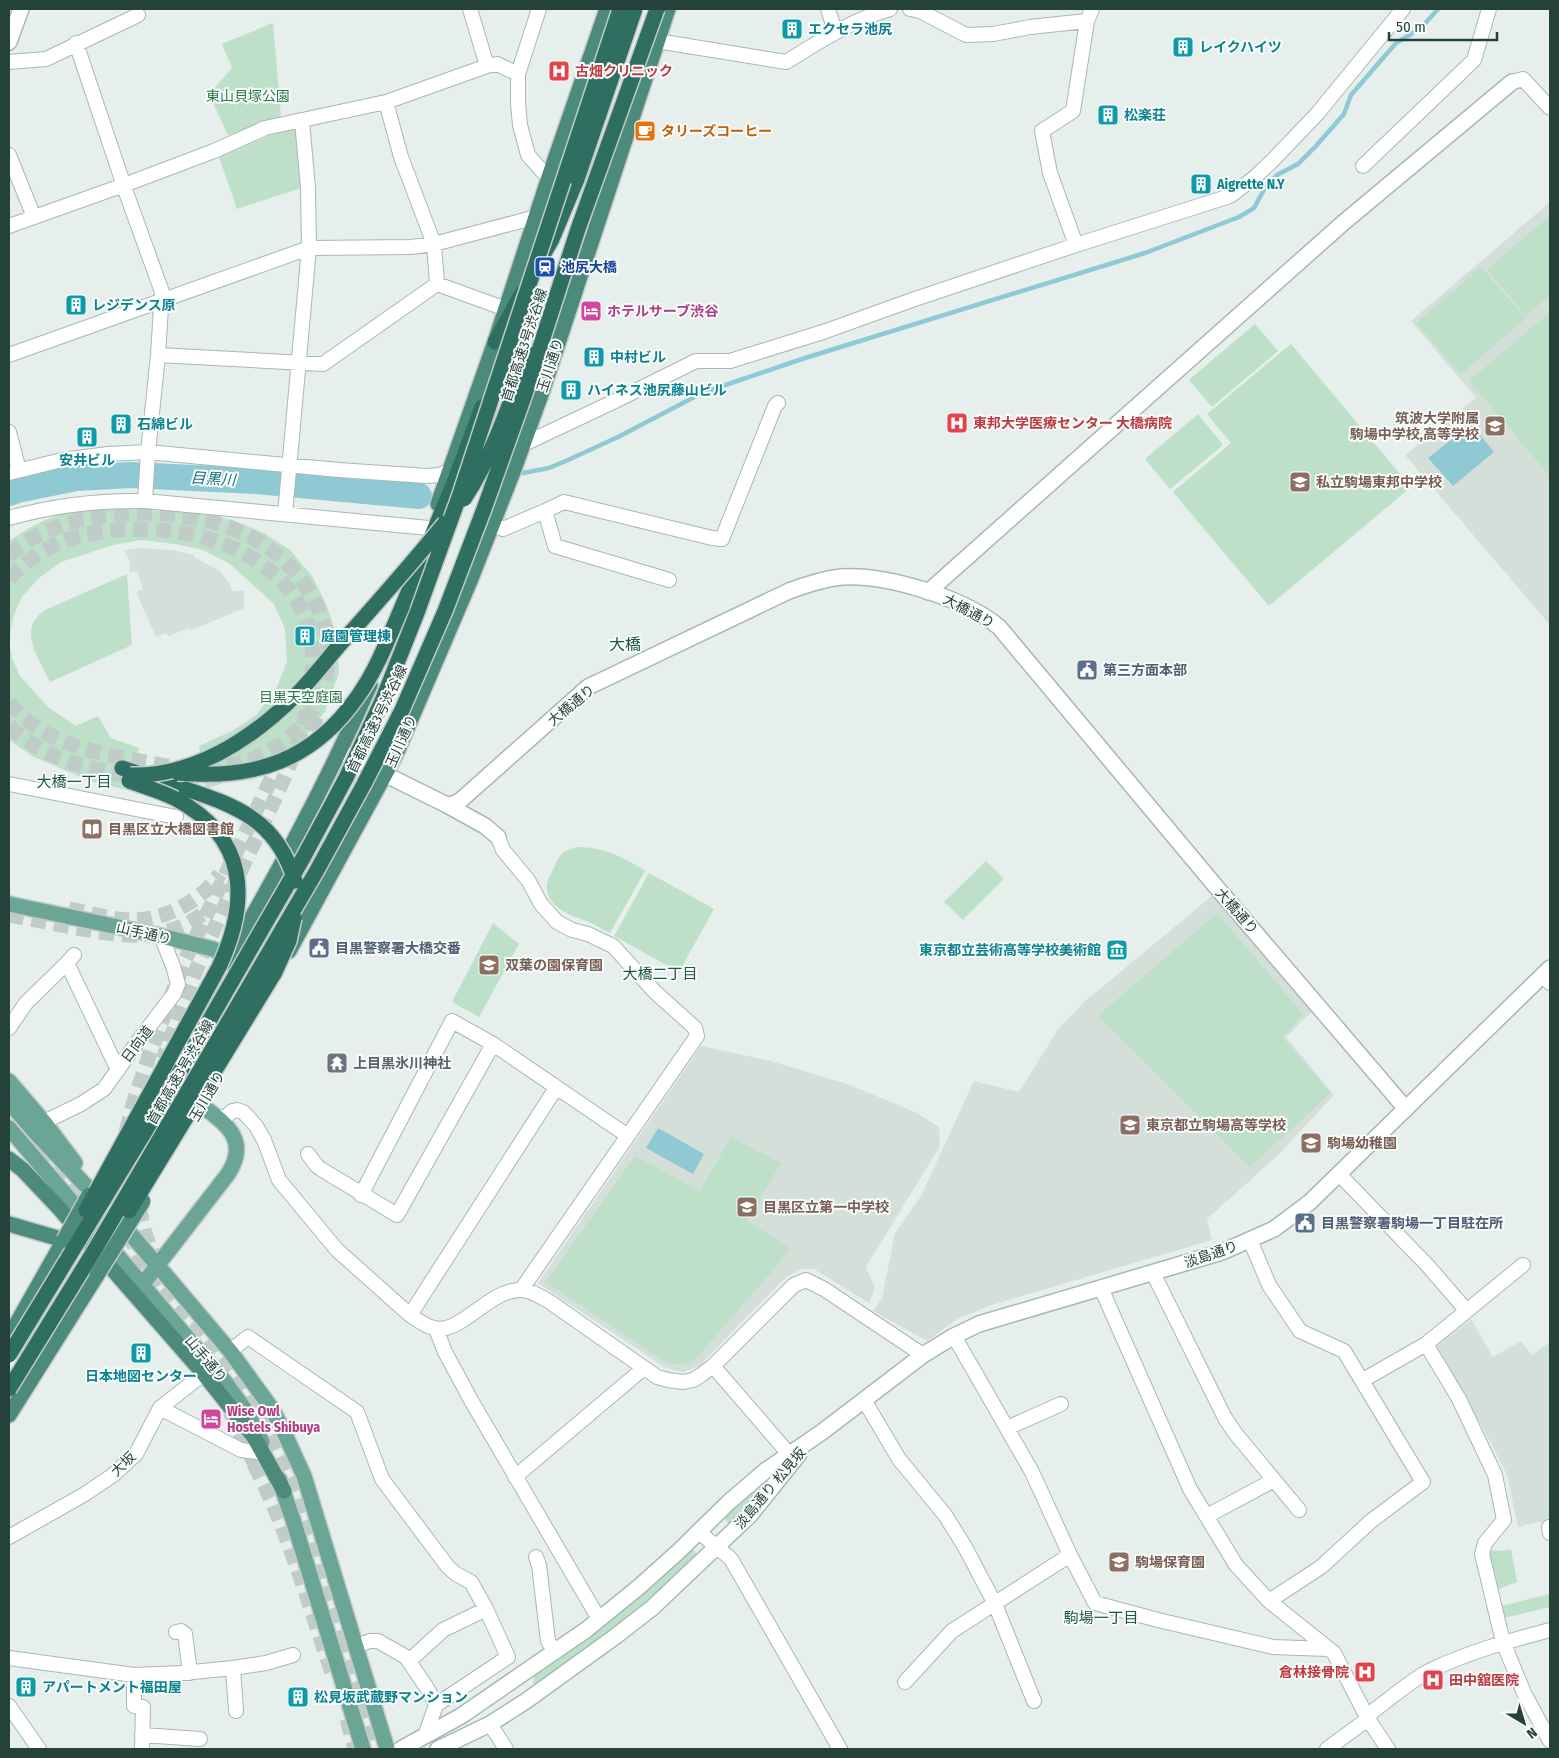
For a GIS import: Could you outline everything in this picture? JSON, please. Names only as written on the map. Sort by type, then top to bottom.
[{"type":"highway","points":[[127,775],[234,773],[258,770],[277,764],[299,753],[337,722],[367,682],[389,636],[452,485],[486,394],[512,314],[536,217],[607,9]]},
{"type":"highway","name":"首都高速3号渋谷線","points":[[9,1355],[152,1120],[303,858],[346,778],[382,701],[417,613],[474,453],[512,314],[620,9]]},
{"type":"highway","points":[[9,1337],[104,1167],[291,849],[340,752],[371,684],[445,485],[495,342],[552,239],[577,179],[635,9]]},
{"type":"highway","name":"首都高速3号渋谷線","points":[[9,1390],[94,1252],[316,872],[402,710],[445,612],[484,508],[525,394],[578,230],[657,9]]},
{"type":"highway","name":"玉川通り","points":[[9,1415],[202,1106],[274,980],[386,774],[470,581],[524,444],[668,9]]},
{"type":"highway","points":[[127,775],[164,773],[197,763],[233,746],[264,724],[297,694],[446,522],[477,479],[488,458],[551,292],[578,230]]},
{"type":"highway","points":[[495,342],[512,314]]},
{"type":"highway","points":[[61,1269],[84,1215],[219,967],[231,938],[237,913],[239,891],[235,865],[212,827],[195,811],[175,798],[127,775]]},
{"type":"highway","points":[[9,1390],[69,1306],[165,1154],[272,978],[283,956],[293,925],[296,897],[295,882],[290,866],[280,846],[266,829],[250,816],[228,804],[127,775]]},
{"type":"highway","points":[[9,1159],[23,1170],[48,1196],[208,1370],[264,1453],[284,1491]]},
{"type":"highway","points":[[9,1224],[64,1240]]},
{"type":"main road","name":"山手通り","points":[[9,904],[160,936],[213,950],[274,980]]},
{"type":"main road","points":[[9,1081],[40,1128]]},
{"type":"main road","points":[[9,1102],[40,1128]]},
{"type":"main road","points":[[143,1284],[228,1174],[236,1158],[236,1141],[225,1124],[202,1106]]},
{"type":"main road","name":"山手通り","points":[[9,1128],[143,1284],[208,1370],[236,1396],[254,1424],[284,1491],[363,1749]]},
{"type":"main road","name":"山手通り","points":[[40,1128],[230,1351],[272,1409],[295,1454],[312,1500],[387,1749]]},
{"type":"street","points":[[9,42],[21,9]]},
{"type":"street","points":[[470,9],[487,66]]},
{"type":"street","points":[[539,9],[518,74],[518,103],[520,125],[528,155],[542,170],[550,174]]},
{"type":"street","points":[[828,9],[835,31]]},
{"type":"street","points":[[657,40],[786,62],[835,31],[871,14],[890,9]]},
{"type":"street","points":[[910,9],[920,11],[966,35],[993,34],[1090,15],[1073,111],[1042,131],[1050,172],[1076,245]]},
{"type":"street","points":[[524,444],[696,361],[730,361],[805,338],[1076,245],[1230,196],[1266,166],[1317,114],[1402,9]]},
{"type":"street","points":[[1363,166],[1474,60],[1488,9]]},
{"type":"street","points":[[9,62],[46,59],[138,15]]},
{"type":"street","points":[[76,43],[162,292],[145,496]]},
{"type":"street","points":[[9,226],[214,151],[265,128],[386,102],[487,66],[497,64],[518,74]]},
{"type":"street","points":[[928,592],[1343,223],[1512,82],[1523,78],[1550,108]]},
{"type":"street","points":[[386,102],[401,157],[434,244],[437,284]]},
{"type":"street","points":[[285,511],[309,248],[308,188],[302,121]]},
{"type":"street","points":[[9,156],[34,217]]},
{"type":"street","points":[[9,355],[309,248],[411,247],[434,244],[536,217]]},
{"type":"street","points":[[437,284],[512,314]]},
{"type":"street","points":[[158,356],[323,364],[437,284]]},
{"type":"street","points":[[492,524],[503,529],[564,502],[722,539],[774,406],[778,402]]},
{"type":"street","points":[[9,432],[14,472],[62,460],[99,455],[148,456],[288,469],[435,476],[450,470]]},
{"type":"street","points":[[9,518],[77,503],[113,501],[145,496],[430,525]]},
{"type":"street","points":[[545,510],[555,546],[669,580]]},
{"type":"street","name":"大橋通り","points":[[447,805],[461,800],[588,687],[789,591],[811,583],[840,577],[862,577],[894,582],[928,592],[949,599],[988,618],[999,627],[1218,889],[1406,1109]]},
{"type":"street","points":[[340,752],[485,826],[498,837],[504,850],[528,880],[541,904],[557,922],[613,946],[654,992],[695,1028],[698,1036],[521,1290]]},
{"type":"street","points":[[9,784],[176,817]]},
{"type":"street","name":"日向道","points":[[40,1128],[104,1089],[174,994],[178,984],[173,966],[160,936]]},
{"type":"street","points":[[9,1028],[26,1003],[71,959],[118,1070]]},
{"type":"street","name":"淡島通り","points":[[810,1441],[923,1354],[979,1324],[1222,1252],[1274,1229],[1296,1214],[1548,976]]},
{"type":"street","points":[[361,1195],[452,1021],[493,1044],[628,1136]]},
{"type":"street","points":[[308,1154],[317,1166],[361,1195],[397,1215],[493,1044]]},
{"type":"street","points":[[410,1315],[556,1088]]},
{"type":"street","points":[[218,1118],[227,1116],[232,1111],[243,1112],[256,1126],[264,1140],[279,1180],[337,1250],[410,1315],[422,1324],[436,1329],[450,1327],[503,1293],[521,1290],[534,1293],[550,1302],[658,1377],[683,1382],[693,1380],[713,1366],[794,1285],[806,1280],[824,1289],[923,1354]]},
{"type":"street","points":[[1339,1174],[1428,1266],[1466,1310]]},
{"type":"street","points":[[1250,1240],[1269,1285],[1300,1331],[1344,1351],[1423,1482],[1371,1521],[1321,1567],[1269,1601]]},
{"type":"street","points":[[1362,1380],[1426,1344],[1523,1265]]},
{"type":"street","points":[[1153,1273],[1225,1418],[1235,1434],[1299,1510]]},
{"type":"street","points":[[1101,1288],[1190,1489],[1236,1565],[1269,1601],[1334,1653],[1368,1719],[1388,1749]]},
{"type":"street","points":[[436,1329],[444,1352],[599,1619]]},
{"type":"street","points":[[954,1336],[1032,1472],[1070,1555],[1095,1603],[1274,1647],[1328,1649]]},
{"type":"street","points":[[230,1351],[248,1337],[357,1412],[382,1479],[448,1567],[471,1582],[486,1609],[508,1657],[436,1705],[425,1736]]},
{"type":"street","points":[[1426,1344],[1459,1400],[1495,1475],[1504,1520],[1485,1543],[1482,1554],[1503,1642],[1524,1693],[1550,1741]]},
{"type":"street","points":[[713,1366],[790,1454]]},
{"type":"street","points":[[515,1476],[644,1368]]},
{"type":"street","name":"大坂","points":[[9,1537],[85,1494],[113,1475],[136,1454],[160,1408],[208,1370]]},
{"type":"street","points":[[864,1400],[900,1459],[944,1515],[965,1547],[995,1604],[1034,1701]]},
{"type":"street","points":[[1007,1428],[1061,1404]]},
{"type":"street","points":[[160,1408],[241,1450],[264,1453]]},
{"type":"street","name":"淡島通り 松見坂","points":[[401,1749],[461,1716],[599,1619],[640,1586],[765,1470],[810,1441]]},
{"type":"street","name":"淡島通り 松見坂","points":[[438,1749],[490,1724],[526,1701],[652,1608],[750,1515],[810,1441]]},
{"type":"street","points":[[1207,1516],[1274,1480]]},
{"type":"street","points":[[699,1532],[731,1559],[840,1749]]},
{"type":"street","points":[[905,1682],[952,1631],[1070,1555]]},
{"type":"street","points":[[536,1557],[539,1565],[548,1641],[554,1652]]},
{"type":"street","points":[[408,1661],[443,1630],[486,1609]]},
{"type":"street","points":[[1327,1749],[1368,1719],[1372,1712],[1427,1672],[1467,1654],[1503,1642],[1550,1630]]},
{"type":"street","points":[[176,1632],[181,1631],[185,1634],[190,1673]]},
{"type":"street","points":[[356,1646],[370,1641],[378,1641],[406,1657],[428,1688],[436,1705]]},
{"type":"street","points":[[9,1658],[134,1674],[190,1673],[233,1668],[266,1663],[293,1655]]},
{"type":"street","points":[[233,1668],[236,1712]]},
{"type":"street","points":[[134,1674],[134,1706],[143,1706],[142,1742],[200,1739]]},
{"type":"street","points":[[9,1706],[39,1749]]},
{"type":"street","points":[[490,1724],[506,1749]]},
{"type":"shaded area","name":"筑波大学附属 駒場中学校,高等学校","points":[[1550,202],[1550,625],[1405,455],[1476,398],[1411,321]]},
{"type":"shaded area","points":[[139,548],[172,550],[194,555],[194,557],[220,571],[230,584],[232,591],[244,591],[244,608],[190,631],[189,628],[169,636],[166,633],[156,637],[136,592],[143,589],[137,571],[129,572],[130,562],[124,550]]},
{"type":"shaded area","name":"東京都立駒場高等学校","points":[[1213,895],[1312,1011],[1286,1037],[1334,1095],[1278,1155],[1207,1219],[1212,1240],[995,1304],[957,1319],[927,1341],[873,1311],[882,1298],[895,1233],[921,1196],[974,1081],[1019,1092],[1059,1028],[1084,1002]]},
{"type":"shaded area","name":"目黒区立第一中学校","points":[[701,1046],[771,1061],[847,1084],[915,1112],[939,1127],[940,1146],[866,1267],[875,1288],[869,1303],[814,1269],[801,1269],[786,1277],[699,1366],[683,1372],[666,1368],[538,1283]]},
{"type":"shaded area","points":[[1471,1319],[1493,1357],[1521,1341],[1532,1355],[1550,1342],[1550,1519],[1518,1527],[1507,1475],[1437,1346]]},
{"type":"green space","name":"東山貝塚公園","points":[[273,23],[281,116],[228,135],[209,94],[232,68],[222,44]]},
{"type":"green space","points":[[282,130],[297,130],[304,187],[237,209],[219,157]]},
{"type":"green space","points":[[1550,216],[1550,295],[1526,316],[1487,269]]},
{"type":"green space","points":[[1481,267],[1526,318],[1461,374],[1416,323]]},
{"type":"green space","points":[[1550,312],[1550,476],[1469,381]]},
{"type":"green space","points":[[1255,324],[1278,351],[1212,407],[1189,380]]},
{"type":"green space","points":[[1291,344],[1411,487],[1269,606],[1173,492],[1231,443],[1207,414]]},
{"type":"green space","points":[[1198,414],[1223,445],[1170,489],[1145,459]]},
{"type":"green space","name":"目黒天空庭園","points":[[114,508],[195,513],[233,520],[264,533],[290,550],[312,576],[326,604],[337,635],[339,673],[324,713],[305,737],[270,767],[206,789],[199,746],[232,731],[256,715],[277,687],[287,661],[285,629],[274,604],[230,564],[203,550],[141,540],[113,545],[61,562],[39,578],[21,598],[13,618],[9,641],[9,541],[44,520],[63,513],[83,509]]},
{"type":"green space","points":[[127,574],[132,645],[50,682],[32,644],[32,626],[36,618],[45,610]]},
{"type":"green space","points":[[9,641],[12,658],[20,676],[49,708],[76,726],[98,716],[111,738],[139,748],[131,791],[90,781],[32,756],[9,740]]},
{"type":"green space","points":[[588,847],[614,854],[645,871],[610,933],[592,923],[569,915],[557,907],[549,897],[547,884],[558,859],[569,849]]},
{"type":"green space","points":[[986,861],[1004,879],[963,920],[944,902]]},
{"type":"green space","points":[[649,873],[714,909],[679,972],[614,936]]},
{"type":"green space","points":[[1217,913],[1303,1014],[1283,1038],[1331,1093],[1250,1167],[1098,1016]]},
{"type":"green space","points":[[493,923],[519,944],[479,1017],[452,1002]]},
{"type":"green space","points":[[731,1137],[781,1163],[747,1221],[790,1248],[775,1268],[692,1363],[672,1364],[663,1360],[546,1282],[635,1156],[700,1191]]},
{"type":"green space","points":[[749,1490],[753,1492],[757,1499],[730,1525],[722,1516]]},
{"type":"green space","points":[[692,1548],[699,1557],[604,1638],[536,1685],[533,1684],[534,1676],[597,1631],[657,1581]]},
{"type":"green space","points":[[1511,1550],[1517,1582],[1496,1590],[1488,1551]]},
{"type":"green space","points":[[1550,1594],[1550,1607],[1504,1618],[1501,1606]]},
{"type":"water","points":[[1471,424],[1494,452],[1453,486],[1428,458]]},
{"type":"water","points":[[658,1128],[704,1154],[693,1174],[646,1148]]},
{"type":"waterway","points":[[523,473],[549,468],[568,460],[618,437],[702,393],[805,358],[1145,253],[1239,217],[1254,208],[1266,186],[1277,175],[1298,164],[1315,147],[1344,114],[1351,95],[1396,43],[1421,28],[1438,9]]},
{"type":"waterway","name":"目黒川","points":[[9,493],[76,478],[131,475],[257,481],[419,496]]},
{"type":"tunnel","points":[[9,556],[34,537],[48,530],[77,521],[108,515],[140,513],[173,515],[223,525],[253,538],[277,555],[298,575],[313,599],[324,624],[328,651],[326,678],[316,704],[298,729],[279,745],[247,761],[211,768]]},
{"type":"tunnel","points":[[9,579],[25,563],[43,551],[83,535],[105,531],[149,529],[199,536],[239,551],[275,575],[300,607],[312,644],[312,684],[303,726],[288,768],[199,963],[163,1059]]},
{"type":"tunnel","points":[[9,702],[34,726],[63,741],[112,756],[183,768]]},
{"type":"tunnel","points":[[304,753],[319,709]]},
{"type":"tunnel","points":[[9,726],[35,746],[50,754],[97,770],[130,775]]},
{"type":"tunnel","points":[[126,1132],[150,1053],[184,962],[274,773]]},
{"type":"tunnel","points":[[69,909],[121,919],[138,920],[150,918],[184,906],[204,892],[220,874]]},
{"type":"tunnel","points":[[9,915],[112,934],[145,935],[161,933],[176,928],[192,921],[207,911]]},
{"type":"tunnel","points":[[140,1138],[138,1186],[141,1217],[150,1247],[157,1262]]},
{"type":"tunnel","points":[[42,1148],[115,1236]]},
{"type":"tunnel","points":[[129,1233],[143,1267],[163,1302]]},
{"type":"tunnel","points":[[160,1291],[199,1339]]},
{"type":"tunnel","points":[[196,1320],[250,1398],[294,1482],[315,1543],[343,1646]]},
{"type":"tunnel","points":[[230,1412],[258,1471]]},
{"type":"tunnel","points":[[254,1464],[288,1541],[333,1676]]},
{"type":"tunnel","points":[[341,1638],[372,1749]]},
{"type":"tunnel","points":[[347,1719],[355,1749]]},
{"type":"place","name":"エクセラ池尻","points":[[792,29]]},
{"type":"place","name":"レイクハイツ","points":[[1183,47]]},
{"type":"place","name":"古畑クリニック","points":[[559,71]]},
{"type":"place","name":"松楽荘","points":[[1108,115]]},
{"type":"place","name":"タリーズコーヒー","points":[[645,131]]},
{"type":"place","name":"Aigrette N.Y","points":[[1201,184]]},
{"type":"place","name":"池尻大橋","points":[[545,267]]},
{"type":"place","name":"レジデンス原","points":[[76,305]]},
{"type":"place","name":"ホテルサーブ渋谷","points":[[591,311]]},
{"type":"place","name":"中村ビル","points":[[594,357]]},
{"type":"place","name":"ハイネス池尻藤山ビル","points":[[571,390]]},
{"type":"place","name":"東邦大学医療センター 大橋病院","points":[[957,423]]},
{"type":"place","name":"石綿ビル","points":[[121,424]]},
{"type":"place","name":"筑波大学附属 駒場中学校,高等学校","points":[[1495,426]]},
{"type":"place","name":"安井ビル","points":[[87,437]]},
{"type":"place","name":"私立駒場東邦中学校","points":[[1300,482]]},
{"type":"place","name":"庭園管理棟","points":[[305,636]]},
{"type":"place","name":"第三方面本部","points":[[1087,670]]},
{"type":"place","name":"目黒区立大橋図書館","points":[[92,829]]},
{"type":"place","name":"目黒警察署大橋交番","points":[[319,948]]},
{"type":"place","name":"東京都立芸術高等学校美術館","points":[[1117,950]]},
{"type":"place","name":"双葉の園保育園","points":[[489,965]]},
{"type":"place","name":"上目黒氷川神社","points":[[337,1063]]},
{"type":"place","name":"東京都立駒場高等学校","points":[[1130,1125]]},
{"type":"place","name":"駒場幼稚園","points":[[1311,1143]]},
{"type":"place","name":"目黒区立第一中学校","points":[[747,1207]]},
{"type":"place","name":"目黒警察署駒場一丁目駐在所","points":[[1305,1223]]},
{"type":"place","name":"日本地図センター","points":[[141,1353]]},
{"type":"place","name":"Wise Owl Hostels Shibuya","points":[[211,1419]]},
{"type":"place","name":"駒場保育園","points":[[1119,1562]]},
{"type":"place","name":"倉林接骨院","points":[[1365,1672]]},
{"type":"place","name":"田中舘医院","points":[[1433,1680]]},
{"type":"place","name":"アパートメント福田屋","points":[[26,1687]]},
{"type":"place","name":"松見坂武蔵野マンション","points":[[298,1697]]},
{"type":"district","name":"大橋","points":[[625,644]]},
{"type":"district","name":"大橋一丁目","points":[[74,782]]},
{"type":"district","name":"大橋二丁目","points":[[660,974]]},
{"type":"district","name":"駒場一丁目","points":[[1101,1618]]}]
